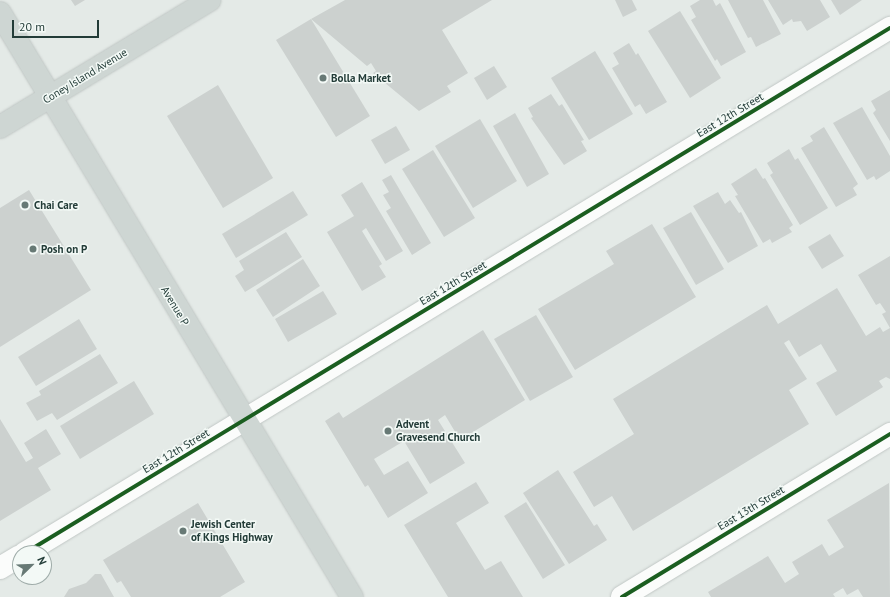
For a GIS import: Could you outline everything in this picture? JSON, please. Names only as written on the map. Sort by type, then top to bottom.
[{"type":"main road","name":"Coney Island Avenue","points":[[0,127],[210,0]]},
{"type":"main road","name":"Avenue P","points":[[0,13],[352,597]]},
{"type":"street","name":"East 12th Street","points":[[38,545],[890,28]]},
{"type":"street","name":"East 13th Street","points":[[622,597],[890,434]]},
{"type":"street","points":[[0,568],[12,561]]},
{"type":"building","points":[[71,0],[85,0],[75,6]]},
{"type":"building","points":[[345,0],[492,0],[442,30],[468,73],[447,86],[451,92],[419,111],[373,73],[376,71],[371,63],[367,66],[311,19]]},
{"type":"building","points":[[615,0],[632,0],[637,10],[623,17]]},
{"type":"building","points":[[700,0],[713,0],[716,6],[720,3],[746,52],[721,66],[717,59],[715,61],[691,20],[696,17],[690,6]]},
{"type":"building","points":[[728,0],[763,0],[781,34],[756,47],[751,37],[748,38]]},
{"type":"building","points":[[768,0],[820,0],[830,17],[807,31],[801,21],[793,22],[792,19],[783,25]]},
{"type":"building","points":[[831,0],[862,0],[840,15]]},
{"type":"building","points":[[680,11],[721,78],[690,98],[648,31]]},
{"type":"building","name":"Bolla Market","points":[[311,19],[370,116],[336,137],[276,40]]},
{"type":"building","points":[[629,43],[636,55],[638,53],[667,102],[646,114],[640,104],[635,107],[612,68],[619,64],[613,53]]},
{"type":"building","points":[[595,51],[633,114],[589,140],[551,78]]},
{"type":"building","points":[[494,66],[507,87],[487,100],[474,78]]},
{"type":"building","points":[[218,85],[273,178],[223,208],[167,116]]},
{"type":"building","points":[[890,90],[890,141],[873,113],[876,110],[871,101]]},
{"type":"building","points":[[551,94],[559,106],[562,104],[584,140],[581,141],[587,151],[564,165],[531,118],[533,117],[528,108]]},
{"type":"building","points":[[862,107],[890,156],[890,171],[876,180],[874,176],[867,180],[833,123]]},
{"type":"building","points":[[515,113],[549,174],[527,187],[493,126]]},
{"type":"building","points":[[480,119],[517,181],[473,208],[435,146]]},
{"type":"building","points":[[396,126],[410,150],[385,164],[371,140]]},
{"type":"building","points":[[824,127],[858,184],[853,188],[857,195],[836,207],[801,148],[813,141],[810,136]]},
{"type":"building","points":[[789,149],[795,160],[798,158],[828,208],[800,225],[770,175],[773,173],[767,163]]},
{"type":"building","points":[[433,150],[475,218],[444,237],[402,169]]},
{"type":"building","points":[[756,168],[763,179],[765,178],[793,225],[789,228],[792,232],[772,243],[770,239],[763,243],[735,196],[738,195],[731,184]]},
{"type":"building","points":[[391,175],[431,243],[412,255],[386,211],[391,208],[383,195],[389,192],[382,180]]},
{"type":"building","points":[[362,182],[403,251],[386,261],[366,228],[362,231],[382,264],[379,266],[386,277],[362,291],[327,232],[354,216],[341,195]]},
{"type":"building","name":"Posh on P","points":[[29,190],[91,290],[0,347],[0,208]]},
{"type":"building","points":[[293,191],[308,215],[236,258],[222,234]]},
{"type":"building","points":[[718,192],[725,204],[730,200],[739,213],[741,212],[758,246],[728,263],[693,206]]},
{"type":"building","points":[[691,212],[724,269],[696,285],[663,228]]},
{"type":"building","points":[[652,224],[696,297],[575,370],[538,309],[614,264],[606,251]]},
{"type":"building","points":[[286,232],[302,257],[245,292],[235,276],[244,270],[239,261]]},
{"type":"building","points":[[830,234],[844,256],[822,269],[808,247]]},
{"type":"building","points":[[890,256],[890,328],[882,314],[886,312],[880,303],[876,305],[858,275]]},
{"type":"building","points":[[303,259],[320,286],[273,317],[256,290]]},
{"type":"building","points":[[837,288],[866,336],[880,327],[883,332],[890,328],[890,379],[886,377],[879,381],[883,387],[836,416],[816,383],[837,371],[821,344],[799,357],[789,340],[784,343],[807,379],[789,390],[809,424],[633,531],[612,496],[594,507],[573,472],[634,434],[613,399],[767,305],[778,324]]},
{"type":"building","points":[[323,291],[337,314],[288,342],[275,319]]},
{"type":"building","points":[[536,315],[573,377],[530,401],[494,339]]},
{"type":"building","points":[[79,319],[97,349],[36,386],[18,357]]},
{"type":"building","points":[[483,330],[525,400],[460,440],[445,415],[438,420],[465,463],[430,484],[404,441],[374,459],[384,475],[408,461],[428,493],[388,518],[368,485],[365,487],[325,421],[339,412],[343,418]]},
{"type":"building","points":[[100,354],[118,383],[57,420],[52,413],[37,421],[26,403],[41,395],[39,391]]},
{"type":"building","points":[[134,381],[154,414],[80,459],[60,426]]},
{"type":"building","points":[[0,419],[26,462],[33,458],[24,443],[46,429],[61,454],[38,468],[51,490],[0,521]]},
{"type":"building","points":[[558,470],[594,526],[597,524],[607,540],[569,564],[523,493]]},
{"type":"building","points":[[476,482],[489,503],[456,523],[485,570],[501,561],[523,597],[448,597],[404,525]]},
{"type":"building","points":[[889,483],[890,597],[863,597],[858,589],[847,595],[843,588],[833,594],[835,597],[711,597],[708,592],[768,556],[785,583],[799,574],[792,562],[822,544],[829,556],[844,547],[827,520]]},
{"type":"building","points":[[526,502],[565,565],[543,579],[504,516]]},
{"type":"building","name":"Jewish Center of Kings Highway","points":[[198,503],[245,582],[220,597],[131,597],[121,581],[117,583],[103,560]]},
{"type":"building","points":[[95,574],[101,574],[114,597],[64,597],[69,589],[86,583]]},
{"type":"cycle path","points":[[38,545],[890,28]]},
{"type":"cycle path","points":[[622,597],[890,434]]},
{"type":"place","name":"Bolla Market","points":[[323,78]]},
{"type":"place","name":"Chai Care","points":[[25,205]]},
{"type":"place","name":"Posh on P","points":[[33,249]]},
{"type":"place","name":"Advent Gravesend Church","points":[[388,431]]},
{"type":"place","name":"Jewish Center of Kings Highway","points":[[183,531]]}]
